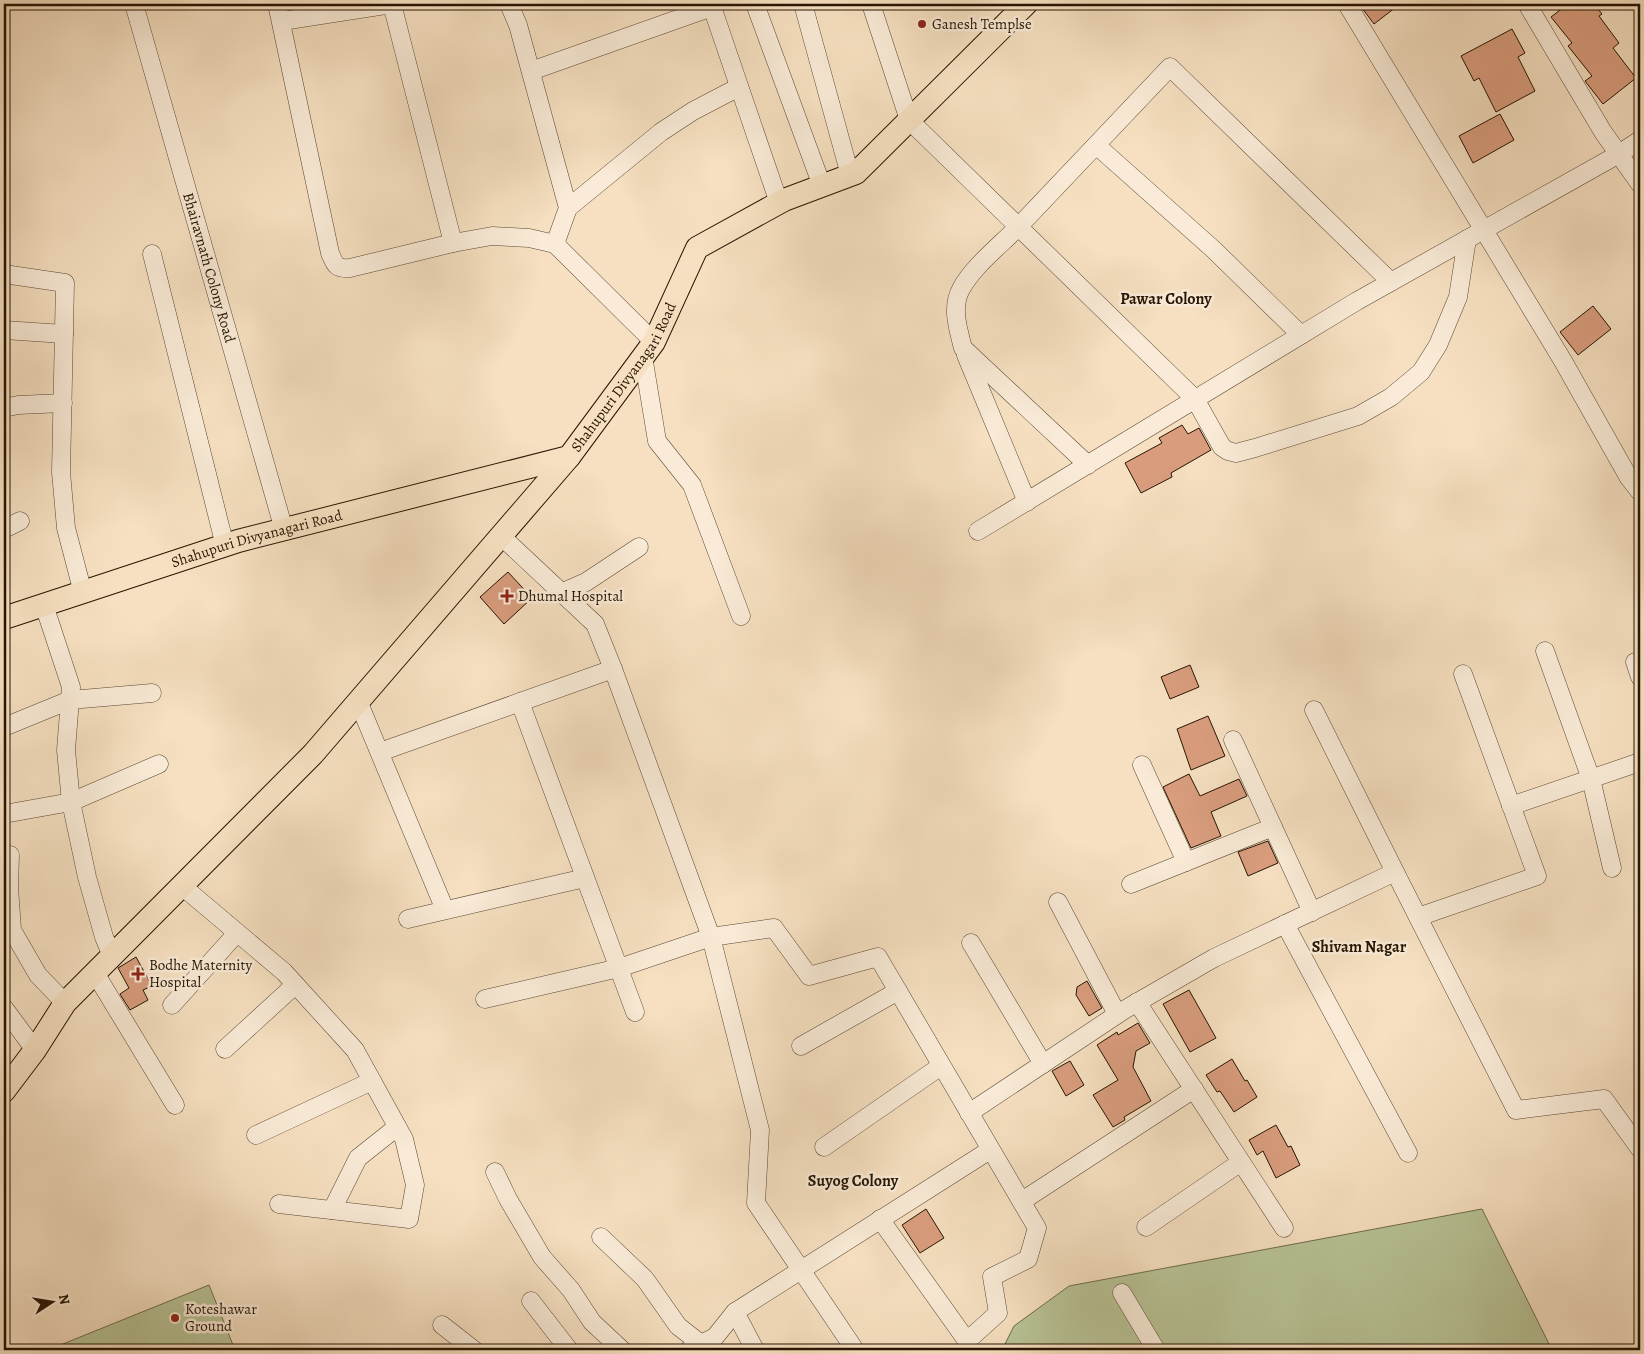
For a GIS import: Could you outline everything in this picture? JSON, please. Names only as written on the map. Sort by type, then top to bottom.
[{"type":"main road","name":"Shahupuri Divyanagari Road","points":[[4,618],[225,546],[569,457],[649,349],[697,248],[779,203],[856,173],[1026,4]]},
{"type":"main road","points":[[4,1089],[35,1050],[66,1002],[313,754],[569,457]]},
{"type":"street","name":"Bhairavnath Colony Road","points":[[134,4],[284,530]]},
{"type":"street","points":[[277,4],[330,253],[334,264],[342,268],[350,268],[453,243],[492,236],[530,238],[555,244],[649,349],[657,441],[692,485],[741,616]]},
{"type":"street","points":[[282,21],[392,4],[453,243]]},
{"type":"street","points":[[509,4],[518,25],[568,208]]},
{"type":"street","points":[[755,4],[822,186]]},
{"type":"street","points":[[803,4],[850,175]]},
{"type":"street","points":[[1347,4],[1563,361],[1629,478],[1640,492]]},
{"type":"street","points":[[1528,4],[1603,132],[1640,184]]},
{"type":"street","points":[[531,71],[711,5],[779,203]]},
{"type":"street","points":[[878,8],[909,120],[1195,400],[1222,447],[1228,451],[1236,453],[1358,416],[1391,397],[1421,372],[1438,345],[1458,297],[1467,239]]},
{"type":"street","points":[[1027,502],[963,348],[957,327],[956,304],[960,290],[968,277],[1170,67],[1391,282]]},
{"type":"street","points":[[555,244],[568,208],[661,132],[693,111],[740,87]]},
{"type":"street","points":[[978,531],[1301,335],[1391,282],[1619,154],[1640,140]]},
{"type":"street","points":[[1096,144],[1213,249],[1301,335]]},
{"type":"street","points":[[152,254],[225,546]]},
{"type":"street","points":[[4,274],[65,283],[62,472],[66,528],[83,592]]},
{"type":"street","points":[[4,330],[64,334]]},
{"type":"street","points":[[963,348],[1088,464]]},
{"type":"street","points":[[4,408],[18,405],[63,403]]},
{"type":"street","points":[[4,529],[20,521]]},
{"type":"street","points":[[501,536],[595,624],[613,668],[711,937],[760,1130],[756,1203],[855,1350]]},
{"type":"street","points":[[561,592],[586,582],[639,547]]},
{"type":"street","points":[[44,605],[70,688],[66,750],[71,802],[87,877],[104,937],[112,956]]},
{"type":"street","points":[[1545,651],[1591,779],[1612,868]]},
{"type":"street","points":[[380,752],[613,668]]},
{"type":"street","points":[[1418,917],[1536,876],[1463,674]]},
{"type":"street","points":[[4,727],[70,700],[152,693]]},
{"type":"street","points":[[358,701],[444,910]]},
{"type":"street","points":[[520,702],[635,1012]]},
{"type":"street","points":[[1314,710],[1516,1110],[1604,1098],[1640,1149]]},
{"type":"street","points":[[1233,740],[1312,912]]},
{"type":"street","points":[[1511,806],[1640,762]]},
{"type":"street","points":[[4,814],[71,802],[159,764]]},
{"type":"street","points":[[1142,765],[1186,862]]},
{"type":"street","points":[[1131,884],[1273,827]]},
{"type":"street","points":[[10,855],[8,887],[12,930],[38,975],[66,1002]]},
{"type":"street","points":[[968,1113],[1117,1014],[1214,958],[1395,872]]},
{"type":"street","points":[[408,919],[584,878]]},
{"type":"street","points":[[182,886],[284,972],[355,1050],[404,1139],[415,1185],[409,1219],[279,1204]]},
{"type":"street","points":[[1058,902],[1117,1014]]},
{"type":"street","points":[[1285,924],[1408,1153]]},
{"type":"street","points":[[485,1000],[619,968],[711,937],[774,928],[809,976],[878,957],[968,1113],[1038,1228],[1028,1259],[992,1276],[998,1313],[967,1341],[880,1219]]},
{"type":"street","points":[[172,1005],[237,933]]},
{"type":"street","points":[[971,943],[1042,1064]]},
{"type":"street","points":[[95,973],[175,1105]]},
{"type":"street","points":[[225,1049],[296,985]]},
{"type":"street","points":[[801,1046],[898,991]]},
{"type":"street","points":[[1137,1002],[1284,1228]]},
{"type":"street","points":[[4,1008],[35,1050]]},
{"type":"street","points":[[824,1147],[941,1066]]},
{"type":"street","points":[[256,1135],[372,1081]]},
{"type":"street","points":[[1022,1201],[1194,1089]]},
{"type":"street","points":[[332,1210],[358,1158],[397,1127]]},
{"type":"street","points":[[601,1237],[645,1279],[695,1347],[715,1337],[735,1312],[990,1150]]},
{"type":"street","points":[[1146,1227],[1242,1162]]},
{"type":"street","points":[[495,1172],[508,1199],[542,1257],[571,1290],[592,1322],[622,1350]]},
{"type":"street","points":[[1122,1293],[1156,1350]]},
{"type":"street","points":[[531,1301],[569,1350]]},
{"type":"street","points":[[735,1312],[755,1350]]},
{"type":"street","points":[[442,1325],[474,1350]]},
{"type":"green space","points":[[1482,1209],[1552,1350],[1002,1350],[1014,1326],[1069,1286]]},
{"type":"green space","name":"Koteshawar Ground","points":[[209,1285],[235,1350],[48,1350]]},
{"type":"building","points":[[1359,4],[1400,4],[1374,24]]},
{"type":"building","points":[[1568,4],[1594,4],[1602,14],[1599,16],[1619,43],[1613,48],[1636,78],[1603,104],[1585,81],[1592,76],[1568,46],[1572,43],[1551,17]]},
{"type":"building","points":[[1512,29],[1525,53],[1518,57],[1535,91],[1496,112],[1479,78],[1474,81],[1461,56]]},
{"type":"building","points":[[1500,114],[1514,140],[1473,163],[1459,136]]},
{"type":"building","points":[[1593,306],[1611,329],[1578,355],[1560,332]]},
{"type":"building","points":[[1182,425],[1188,434],[1199,428],[1211,450],[1171,473],[1172,477],[1141,493],[1125,463],[1162,443],[1159,438]]},
{"type":"building","points":[[508,572],[532,598],[504,624],[480,597]]},
{"type":"building","points":[[1190,665],[1199,687],[1170,699],[1161,677]]},
{"type":"building","points":[[1208,716],[1225,756],[1191,770],[1177,729]]},
{"type":"building","points":[[1189,774],[1200,796],[1239,779],[1247,796],[1211,812],[1221,836],[1191,848],[1163,787]]},
{"type":"building","points":[[1268,841],[1278,863],[1248,876],[1238,852]]},
{"type":"building","points":[[136,957],[152,986],[143,990],[148,1000],[130,1010],[120,994],[129,988],[118,968]]},
{"type":"building","points":[[1087,981],[1102,1008],[1089,1016],[1076,995],[1077,987]]},
{"type":"building","points":[[1189,990],[1216,1038],[1190,1052],[1163,1004]]},
{"type":"building","points":[[1138,1023],[1150,1043],[1136,1051],[1133,1067],[1151,1101],[1124,1117],[1125,1120],[1113,1127],[1093,1095],[1118,1080],[1097,1045],[1117,1032],[1118,1035]]},
{"type":"building","points":[[1232,1059],[1257,1097],[1234,1112],[1220,1091],[1217,1092],[1206,1075]]},
{"type":"building","points":[[1070,1061],[1084,1085],[1066,1096],[1052,1071]]},
{"type":"building","points":[[1276,1125],[1288,1147],[1291,1146],[1300,1165],[1276,1178],[1263,1151],[1257,1155],[1249,1140]]},
{"type":"building","points":[[926,1209],[944,1238],[920,1253],[902,1225]]},
{"type":"place","name":"Ganesh Templse","points":[[922,24]]},
{"type":"place","name":"Dhumal Hospital","points":[[507,596]]},
{"type":"place","name":"Bodhe Maternity Hospital","points":[[138,974]]},
{"type":"place","name":"Koteshawar Ground","points":[[175,1318]]},
{"type":"district","name":"Pawar Colony","points":[[1166,298]]},
{"type":"district","name":"Shivam Nagar","points":[[1359,946]]},
{"type":"district","name":"Suyog Colony","points":[[853,1180]]}]
